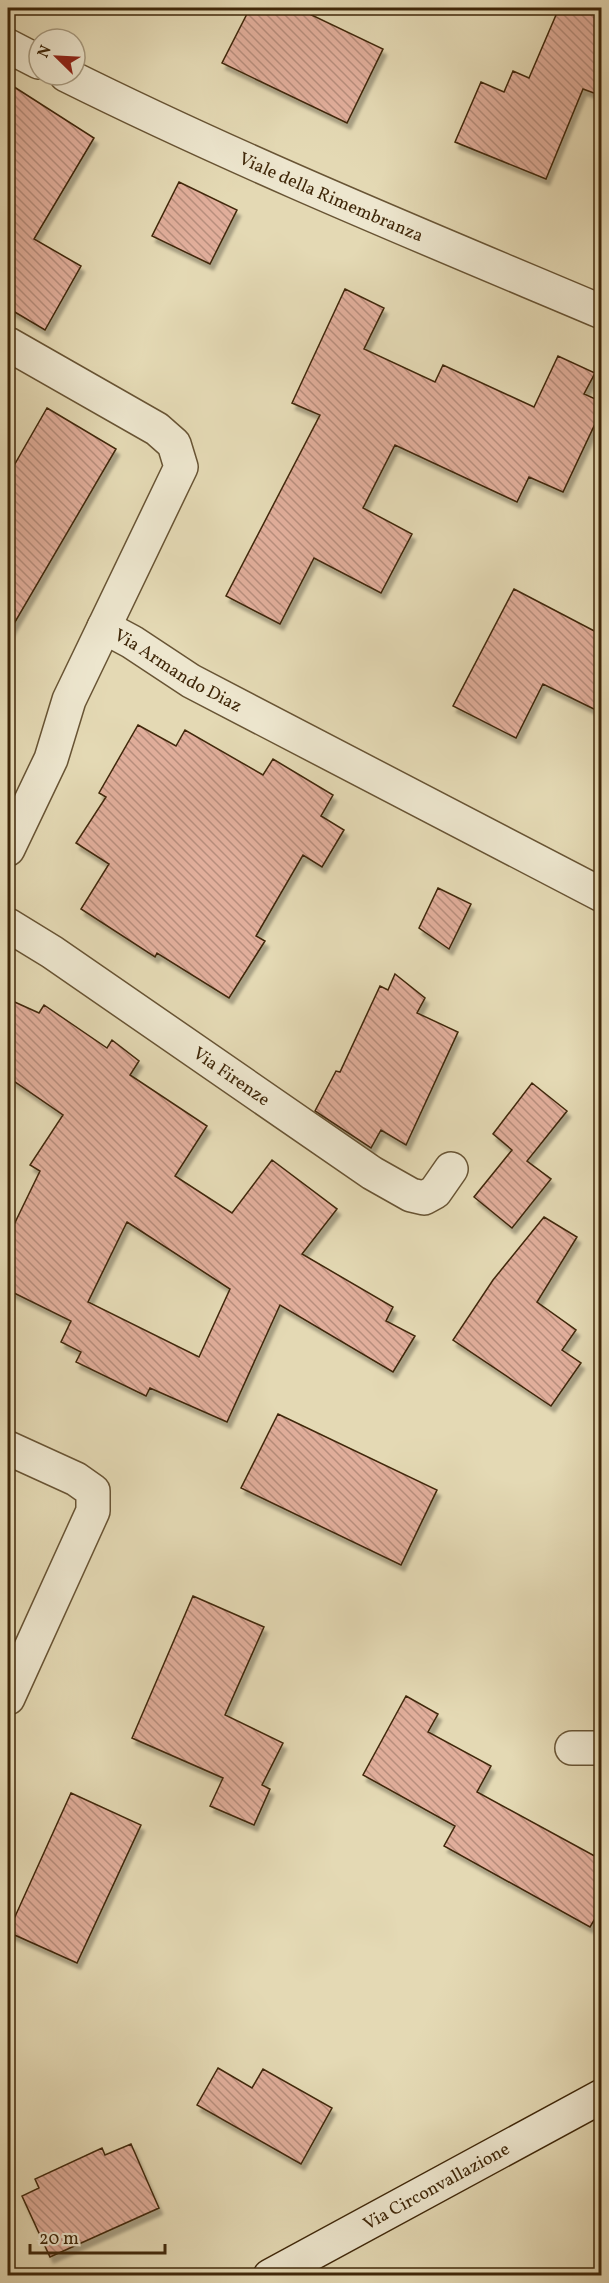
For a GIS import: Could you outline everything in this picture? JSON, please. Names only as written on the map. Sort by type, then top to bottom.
[{"type":"street","points":[[8,46],[27,56]]},
{"type":"street","name":"Viale della Rimembranza","points":[[87,85],[167,125],[298,183],[602,312]]},
{"type":"street","name":"Via Armando Diaz","points":[[8,344],[157,429],[174,444],[181,467],[104,627],[132,642],[191,681],[602,895]]},
{"type":"street","points":[[8,849],[51,759],[69,700],[104,627]]},
{"type":"street","name":"Via Firenze","points":[[8,925],[52,952],[372,1173],[411,1195],[424,1198],[435,1192],[452,1169]]},
{"type":"street","points":[[8,1448],[76,1479],[93,1491],[93,1511],[8,1698]]},
{"type":"street","name":"Via Circonvallazione","points":[[270,2276],[602,2096]]},
{"type":"building","points":[[250,8],[297,8],[383,49],[347,123],[222,63]]},
{"type":"building","points":[[559,8],[602,8],[602,96],[583,89],[546,179],[455,142],[481,82],[504,92],[513,71],[529,78]]},
{"type":"building","points":[[8,83],[94,138],[34,239],[81,266],[45,330],[8,308]]},
{"type":"building","points":[[179,182],[237,210],[210,264],[152,236]]},
{"type":"building","points":[[345,289],[384,308],[364,349],[435,382],[443,365],[534,407],[558,356],[595,373],[584,394],[602,402],[602,409],[563,492],[529,477],[517,502],[395,445],[363,508],[412,534],[381,593],[314,558],[280,624],[226,596],[320,415],[292,403]]},
{"type":"building","points":[[47,408],[116,449],[8,634],[8,476]]},
{"type":"building","points":[[514,589],[602,635],[602,713],[543,684],[516,738],[453,706]]},
{"type":"building","points":[[138,725],[176,746],[185,730],[263,775],[273,759],[333,795],[321,816],[344,830],[322,867],[303,855],[256,936],[265,941],[229,998],[157,953],[155,957],[81,909],[109,864],[76,843],[106,797],[99,793]]},
{"type":"building","points":[[438,888],[471,904],[449,949],[419,928]]},
{"type":"building","points":[[395,974],[425,998],[417,1013],[458,1032],[406,1145],[381,1130],[371,1148],[315,1111],[336,1071],[340,1072],[380,986],[388,990]]},
{"type":"building","points":[[8,999],[39,1013],[44,1005],[107,1048],[112,1040],[139,1061],[130,1075],[207,1126],[175,1176],[232,1213],[272,1160],[337,1209],[302,1254],[393,1307],[386,1321],[415,1336],[393,1372],[280,1305],[227,1422],[150,1388],[146,1396],[76,1362],[81,1352],[61,1342],[71,1321],[8,1290],[8,1237],[40,1171],[30,1165],[63,1115],[8,1077]],"holes":[[[127,1222],[230,1289],[199,1357],[88,1302]]]},
{"type":"building","points":[[532,1083],[567,1111],[527,1161],[551,1179],[512,1228],[474,1197],[512,1150],[493,1134]]},
{"type":"building","points":[[544,1217],[577,1237],[537,1302],[576,1330],[562,1350],[581,1363],[551,1406],[453,1340],[493,1280]]},
{"type":"building","points":[[278,1414],[437,1490],[401,1565],[241,1488]]},
{"type":"building","points":[[193,1596],[264,1627],[225,1715],[283,1743],[262,1785],[270,1789],[254,1825],[210,1806],[223,1778],[132,1738]]},
{"type":"building","points":[[406,1696],[438,1714],[428,1732],[491,1766],[477,1792],[602,1860],[602,1907],[590,1927],[444,1846],[455,1826],[363,1775]]},
{"type":"building","points":[[71,1793],[141,1825],[77,1963],[8,1932]]},
{"type":"building","points":[[218,2068],[252,2088],[263,2069],[332,2108],[301,2164],[197,2105]]},
{"type":"building","points":[[131,2144],[159,2208],[50,2257],[22,2196],[39,2188],[35,2179],[102,2148],[105,2155]]}]
